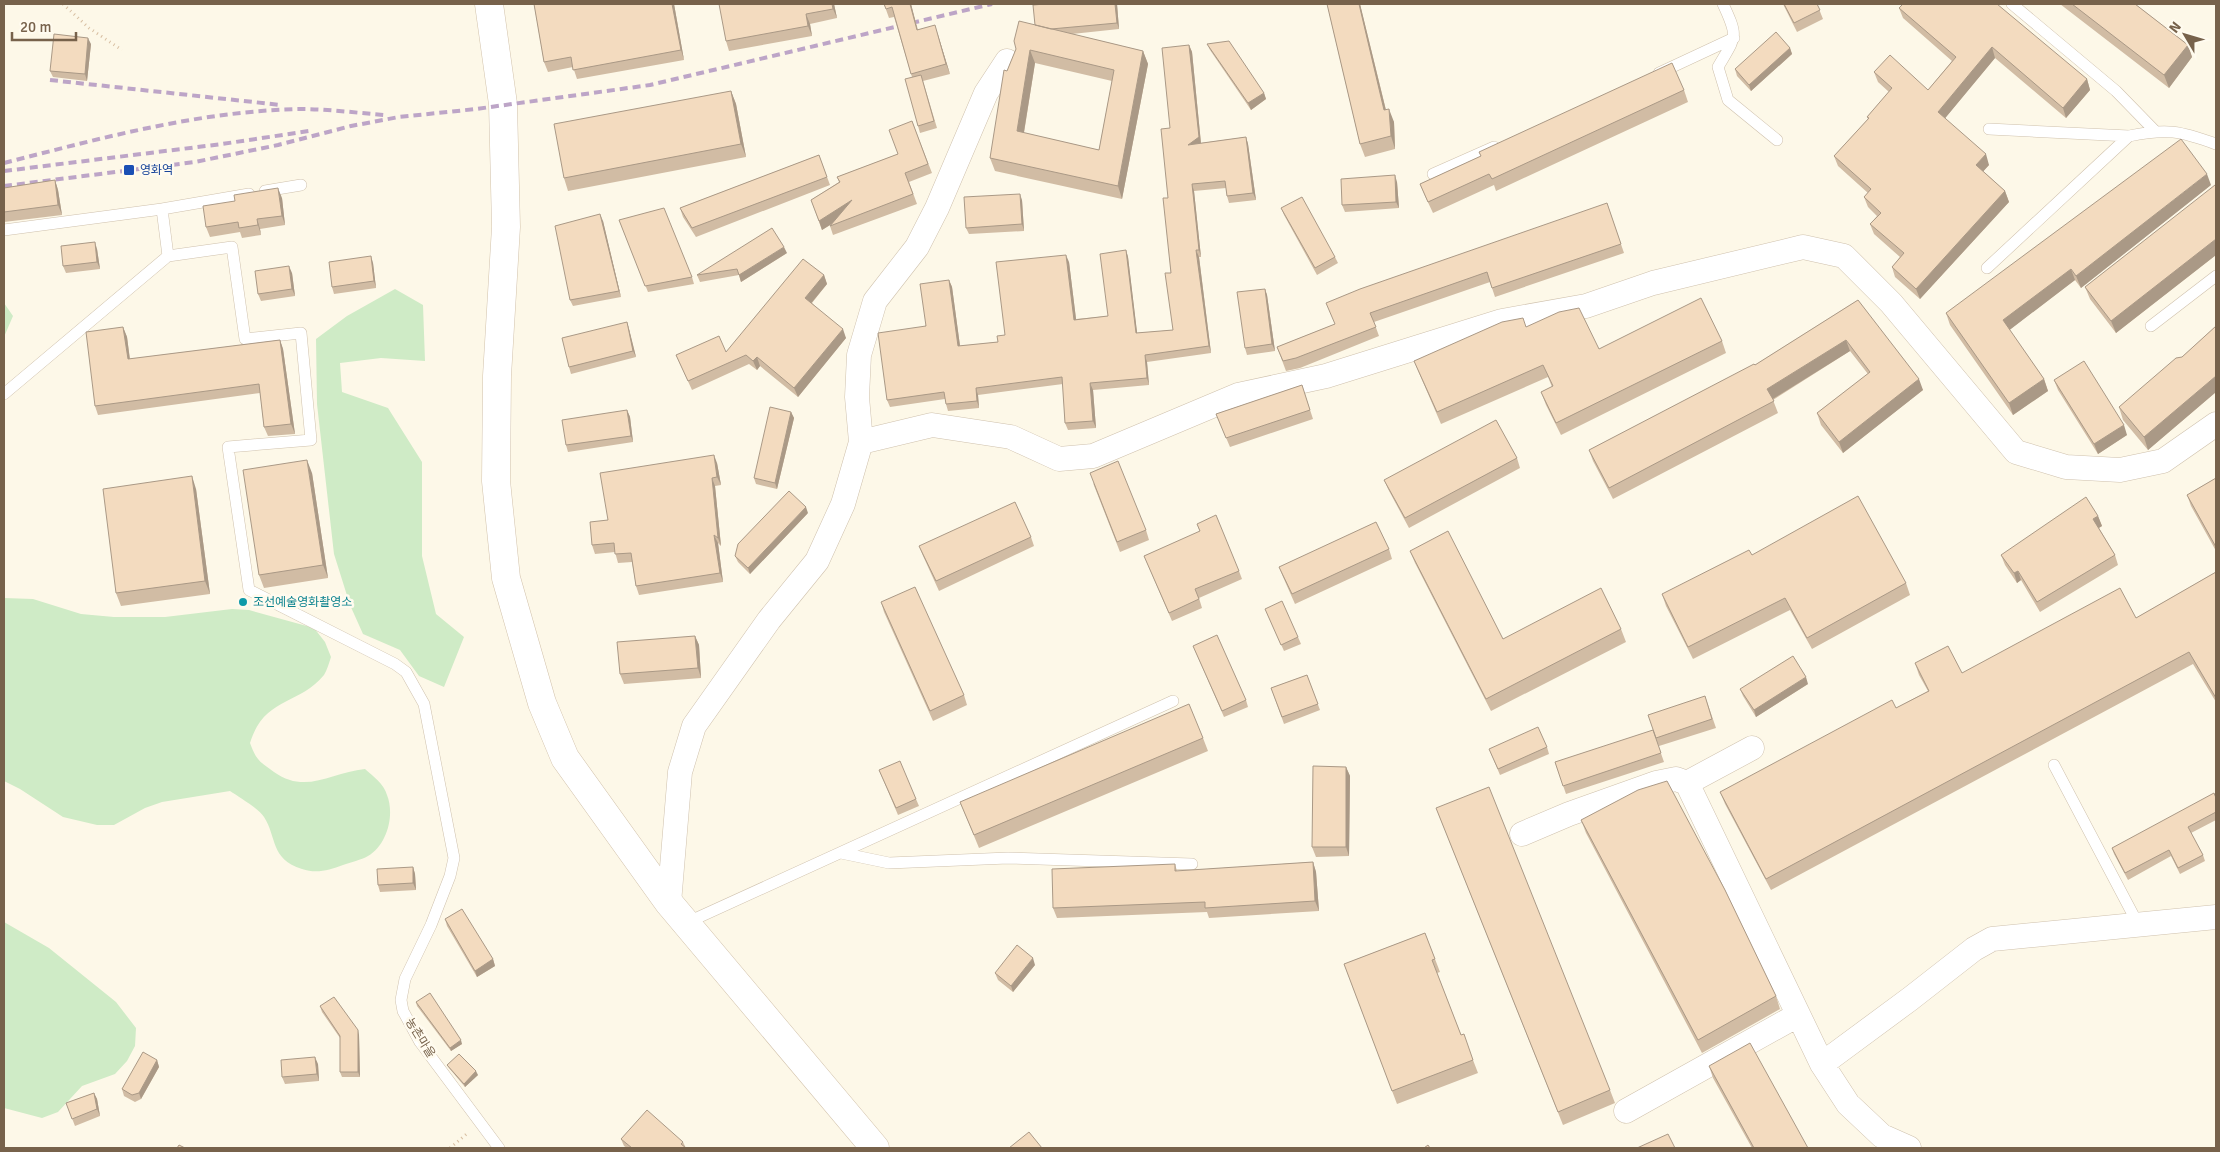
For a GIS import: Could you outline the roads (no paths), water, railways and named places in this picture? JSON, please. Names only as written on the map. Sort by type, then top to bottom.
[{"type":"street","points":[[489,4],[503,104],[506,227],[497,376],[496,480],[506,578],[542,703],[565,758],[677,913],[875,1148]]},
{"type":"street","points":[[677,913],[680,772],[694,726],[769,620],[817,561],[843,504],[862,442],[858,397],[859,355],[875,301],[917,248],[937,208],[986,93],[1007,61]]},
{"type":"street","points":[[862,442],[932,425],[1011,437],[1059,459],[1093,456],[1238,395],[1326,376],[1502,321],[1586,306],[1653,283],[1803,247],[1844,256],[1891,303],[2016,452],[2066,467],[2120,470],[2163,461],[2216,424]]},
{"type":"street","points":[[1687,783],[1752,748]]},
{"type":"street","points":[[1522,834],[1569,814],[1656,783],[1676,779],[1687,783],[1822,1064],[1848,1104],[1882,1136],[1909,1148]]},
{"type":"street","points":[[1822,1064],[1974,949],[1992,939],[2216,917]]},
{"type":"street","points":[[1626,1111],[1798,1015]]},
{"type":"lane","points":[[1723,4],[1732,24],[1734,38],[1718,67],[1728,100],[1777,140]]},
{"type":"lane","points":[[2012,4],[2116,91],[2154,131]]},
{"type":"lane","points":[[1646,78],[1734,38]]},
{"type":"lane","points":[[1989,130],[2129,136],[2154,131],[2184,132],[2216,144]]},
{"type":"lane","points":[[1987,268],[2129,136]]},
{"type":"lane","points":[[1433,174],[1504,142]]},
{"type":"lane","points":[[4,230],[162,209],[301,185]]},
{"type":"lane","points":[[4,394],[168,256],[162,209]]},
{"type":"lane","name":"농촌마을","points":[[168,256],[232,247],[245,339],[301,333],[311,440],[228,448],[249,590],[395,664],[406,672],[424,704],[454,858],[450,876],[434,917],[405,979],[401,1000],[403,1011],[420,1042],[479,1124],[499,1148]]},
{"type":"lane","points":[[2151,326],[2216,276]]},
{"type":"lane","points":[[677,913],[841,853],[1173,701]]},
{"type":"lane","points":[[2054,765],[2138,924]]},
{"type":"lane","points":[[841,853],[889,863],[1008,858],[1192,864]]},
{"type":"railway","points":[[4,186],[195,162],[278,145],[351,126],[399,117],[476,109],[650,85],[992,4]]},
{"type":"railway","points":[[50,80],[281,105]]},
{"type":"railway","points":[[4,163],[114,135],[188,120],[225,115],[301,109],[384,115]]},
{"type":"railway","points":[[4,171],[222,144],[309,131]]},
{"type":"place","name":"영화역","points":[[129,170]]},
{"type":"place","name":"조선예술영화촬영소","points":[[243,602]]}]
